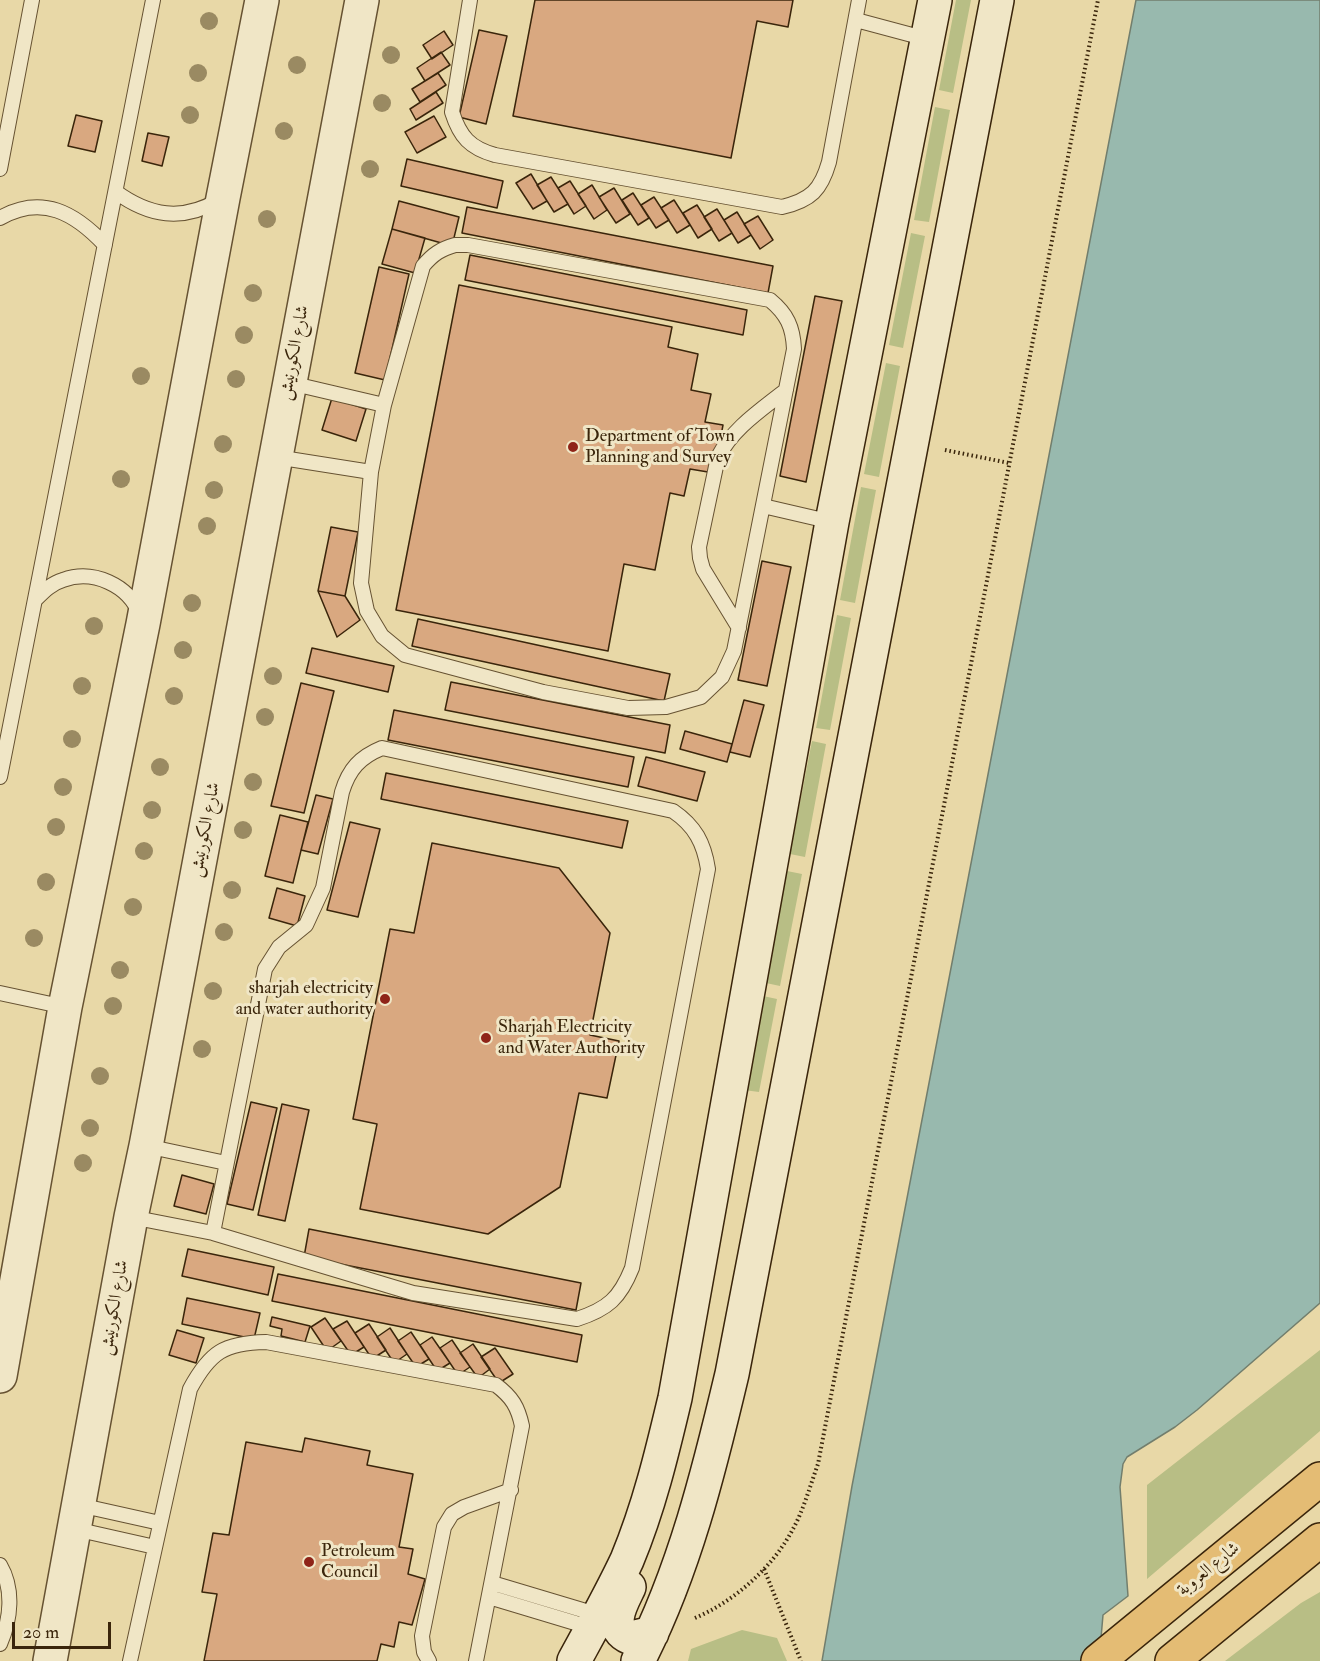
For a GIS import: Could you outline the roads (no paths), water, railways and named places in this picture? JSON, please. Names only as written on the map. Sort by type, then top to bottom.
[{"type":"main road","points":[[0,1376],[3,1344],[65,1006],[143,624],[262,0]]},
{"type":"main road","name":"شارع الكورنيش","points":[[50,1661],[131,1217],[362,0]]},
{"type":"main road","points":[[574,1661],[627,1560],[642,1520],[666,1439],[675,1398],[832,522],[934,0]]},
{"type":"main road","points":[[666,1439],[668,1469],[665,1499],[659,1519],[616,1620],[620,1631],[645,1647],[676,1573],[697,1508],[732,1374],[997,0]]},
{"type":"main road","name":"شارع العروبة","points":[[1098,1661],[1320,1479]]},
{"type":"main road","points":[[1175,1658],[1320,1540]]},
{"type":"main road","points":[[1279,1573],[1320,1561]]},
{"type":"lane","points":[[0,169],[32,0]]},
{"type":"lane","points":[[0,777],[153,0]]},
{"type":"lane","points":[[470,0],[452,112],[457,127],[466,141],[479,151],[782,207],[799,203],[814,193],[824,179],[859,0]]},
{"type":"lane","points":[[856,20],[927,39]]},
{"type":"lane","points":[[116,192],[150,211],[168,214],[197,211],[223,198]]},
{"type":"lane","points":[[0,218],[30,207],[51,208],[72,215],[89,228],[105,245]]},
{"type":"lane","points":[[455,244],[468,245],[770,300],[785,315],[793,335],[794,349],[786,390],[730,664],[722,677],[701,697],[666,707],[628,708],[543,692],[405,655],[382,636],[367,611],[361,583],[371,472],[384,405],[423,266],[432,255],[442,249],[455,244]]},
{"type":"lane","points":[[290,383],[384,405]]},
{"type":"lane","points":[[739,628],[703,569],[699,547],[718,457],[739,429],[786,390]]},
{"type":"lane","points":[[276,457],[371,472]]},
{"type":"lane","points":[[763,506],[832,522]]},
{"type":"lane","points":[[36,599],[48,587],[62,580],[79,576],[95,577],[112,583],[126,594],[137,608],[143,624]]},
{"type":"lane","points":[[131,1217],[213,1233],[393,1288],[431,1297],[577,1319],[596,1313],[613,1302],[625,1286],[632,1268],[708,869],[706,852],[698,835],[687,821],[673,811],[382,748],[367,754],[346,777],[323,888],[313,913],[306,925],[279,948],[265,969],[213,1233]]},
{"type":"lane","points":[[0,993],[65,1006]]},
{"type":"lane","points":[[146,1146],[226,1163]]},
{"type":"lane","points":[[130,1661],[190,1389],[202,1368],[220,1352],[242,1343],[266,1342],[496,1385],[510,1396],[518,1410],[522,1426],[476,1661]]},
{"type":"lane","points":[[429,1661],[424,1652],[422,1636],[444,1527],[452,1514],[464,1507],[511,1491]]},
{"type":"lane","points":[[77,1517],[160,1523]]},
{"type":"lane","points":[[77,1517],[155,1547]]},
{"type":"lane","points":[[0,1565],[8,1583],[10,1601],[9,1620],[0,1644]]},
{"type":"lane","points":[[490,1590],[596,1622]]},
{"type":"water","points":[[1136,0],[1320,0],[1320,1303],[1197,1410],[1175,1427],[1127,1457],[1123,1464],[1120,1487],[1128,1596],[1103,1615],[1099,1661],[822,1661],[852,1486]]},
{"type":"place","name":"Department of Town Planning and Survey","points":[[573,447]]},
{"type":"place","name":"sharjah electricity and water authority","points":[[385,999]]},
{"type":"place","name":"Sharjah Electricity and Water Authority","points":[[486,1038]]},
{"type":"place","name":"Petroleum Council","points":[[309,1562]]}]
